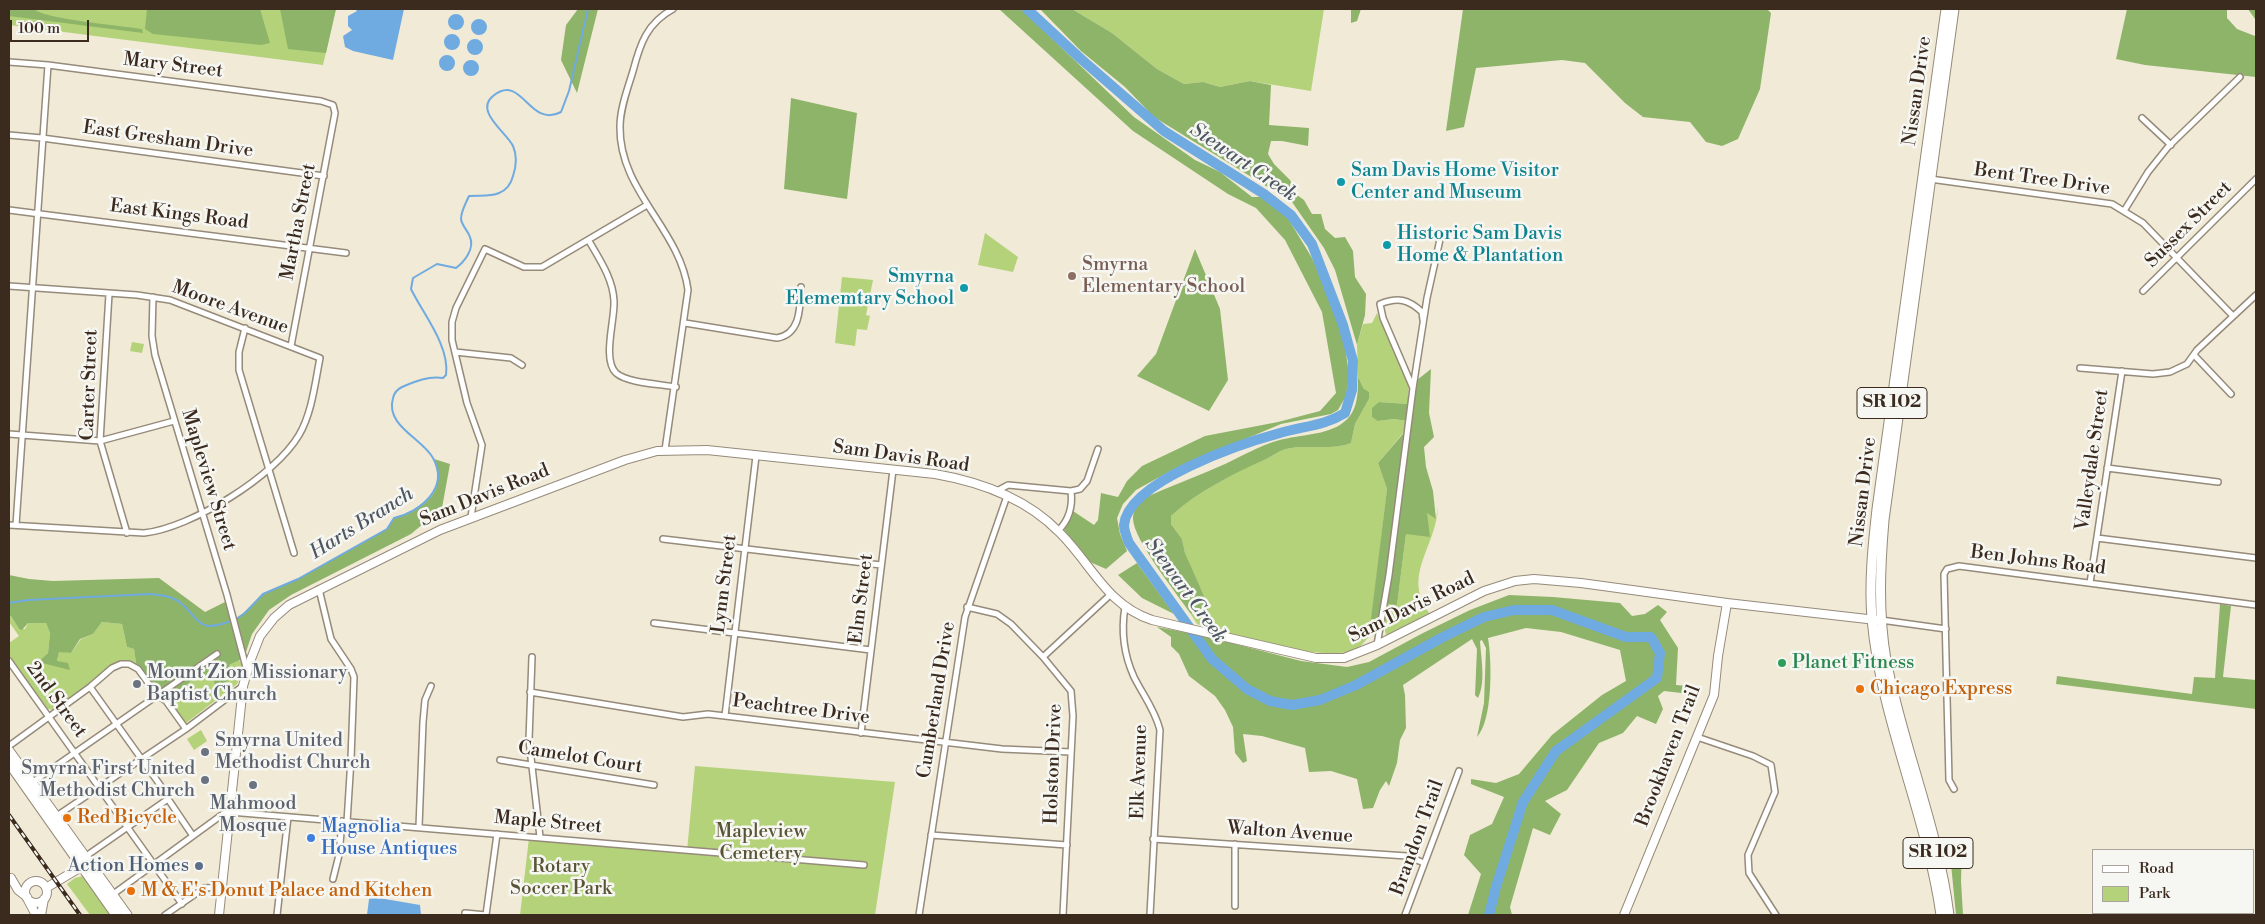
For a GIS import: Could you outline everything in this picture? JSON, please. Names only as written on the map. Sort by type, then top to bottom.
[{"type":"main road","name":"Nissan Drive","points":[[1927,179],[1946,9]]},
{"type":"main road","name":"Nissan Drive","points":[[1941,915],[1932,862],[1890,713],[1871,583],[1874,530],[1954,9]]},
{"type":"main road","name":"Nissan Drive","points":[[1876,620],[1897,709],[1944,876],[1949,915]]},
{"type":"main road","points":[[9,751],[28,785]]},
{"type":"main road","points":[[9,763],[28,785],[108,897],[127,915]]},
{"type":"main road","points":[[108,897],[116,915]]},
{"type":"street","points":[[665,450],[676,387],[688,290],[673,246],[632,181],[624,160],[620,133],[621,117],[641,42],[655,21],[673,9]]},
{"type":"street","name":"Mary Street","points":[[9,62],[48,65],[333,104]]},
{"type":"street","points":[[16,525],[48,65]]},
{"type":"street","points":[[2124,210],[2148,172],[2171,145],[2240,77]]},
{"type":"street","name":"Martha Street","points":[[291,346],[335,113],[333,104]]},
{"type":"street","points":[[2142,118],[2171,145]]},
{"type":"street","name":"East Gresham Drive","points":[[9,136],[42,138],[324,176]]},
{"type":"street","name":"Bent Tree Drive","points":[[1927,179],[2112,204],[2142,222],[2233,316]]},
{"type":"street","name":"Sussex Street","points":[[2143,291],[2256,179]]},
{"type":"street","points":[[471,517],[482,445],[469,410],[452,332],[454,314],[485,249],[516,264],[536,269],[552,263],[647,205]]},
{"type":"street","name":"East Kings Road","points":[[9,210],[37,212],[346,253]]},
{"type":"street","points":[[1377,645],[1389,575],[1423,320],[1441,235]]},
{"type":"street","points":[[589,241],[606,272],[612,288],[614,315],[609,359],[613,369],[622,377],[631,380],[676,387]]},
{"type":"street","name":"Moore Avenue","points":[[9,286],[153,297],[182,304],[320,358],[307,414],[300,434],[285,453],[269,468]]},
{"type":"street","points":[[685,324],[777,338],[782,337],[788,334],[796,325],[801,287]]},
{"type":"street","name":"Carter Street","points":[[109,294],[100,441],[128,533]]},
{"type":"street","points":[[2080,368],[2154,374],[2170,372],[2187,364],[2256,295]]},
{"type":"street","name":"Mapleview Street","points":[[153,297],[152,336],[155,355],[227,595],[247,670]]},
{"type":"street","points":[[1413,388],[1380,304],[1392,299],[1404,299],[1422,312],[1423,320]]},
{"type":"street","points":[[245,328],[239,352],[239,370],[294,554]]},
{"type":"street","points":[[455,352],[511,358],[522,366]]},
{"type":"street","points":[[2194,355],[2231,394]]},
{"type":"street","name":"Valleydale Street","points":[[2090,583],[2122,371]]},
{"type":"street","points":[[9,434],[100,441],[174,421]]},
{"type":"street","points":[[997,490],[1008,485],[1071,491],[1080,489],[1087,481],[1098,449]]},
{"type":"street","name":"Sam Davis Road","points":[[219,915],[243,686],[260,636],[274,618],[289,606],[319,589],[424,537],[471,517],[634,457],[665,450],[707,450],[953,477],[997,490],[1034,511],[1058,531],[1110,595],[1124,607],[1159,622],[1316,658],[1344,658],[1377,645],[1484,591],[1524,580],[1550,579],[1727,603],[1876,620]]},
{"type":"street","name":"Lynn Street","points":[[725,716],[756,456]]},
{"type":"street","points":[[9,524],[128,533],[162,530],[203,514],[269,468]]},
{"type":"street","points":[[2107,468],[2218,482]]},
{"type":"street","name":"Elm Street","points":[[861,733],[893,470]]},
{"type":"street","points":[[1058,531],[1067,523],[1072,498],[1071,491]]},
{"type":"street","name":"Cumberland Drive","points":[[919,915],[944,743],[967,607],[1007,496]]},
{"type":"street","points":[[2097,538],[2256,558]]},
{"type":"street","points":[[663,539],[881,565]]},
{"type":"street","name":"Ben Johns Road","points":[[1954,788],[1949,780],[1944,574],[1947,569],[1953,566],[2256,605]]},
{"type":"street","points":[[319,589],[330,639],[351,669],[354,677],[351,760],[345,821],[333,879]]},
{"type":"street","points":[[1043,657],[1110,595]]},
{"type":"street","name":"Brookhaven Trail","points":[[1624,915],[1714,695],[1727,603]]},
{"type":"street","name":"Holston Drive","points":[[967,607],[1002,616],[1043,657],[1071,691],[1073,716],[1063,915]]},
{"type":"street","name":"Elk Avenue","points":[[1124,607],[1122,630],[1128,664],[1157,715],[1160,730],[1150,915]]},
{"type":"street","points":[[1876,620],[1946,629]]},
{"type":"street","points":[[654,623],[871,650]]},
{"type":"street","points":[[28,785],[217,654]]},
{"type":"street","points":[[532,657],[528,728],[540,836]]},
{"type":"street","name":"2nd Street","points":[[9,662],[182,904]]},
{"type":"street","points":[[9,746],[90,687],[112,668],[121,664],[129,664],[138,669],[157,695],[166,701],[186,729]]},
{"type":"street","points":[[52,819],[186,729],[243,686]]},
{"type":"street","points":[[419,828],[423,722],[425,700],[430,686]]},
{"type":"street","points":[[90,687],[168,796],[168,800],[193,836]]},
{"type":"street","name":"Peachtree Drive","points":[[530,692],[682,717],[708,714],[944,743],[1002,749],[1070,752]]},
{"type":"street","points":[[1697,737],[1753,756],[1771,765],[1776,792],[1748,855],[1749,872],[1776,915]]},
{"type":"street","name":"Camelot Court","points":[[500,760],[654,785]]},
{"type":"street","name":"Brandon Trail","points":[[1405,915],[1459,771]]},
{"type":"street","points":[[41,915],[46,888],[83,863],[89,854],[168,800]]},
{"type":"street","points":[[108,897],[154,866],[223,814],[230,812]]},
{"type":"street","name":"Maple Street","points":[[230,812],[540,836],[864,865]]},
{"type":"street","points":[[277,915],[288,817]]},
{"type":"street","points":[[465,915],[465,913],[486,915],[497,834]]},
{"type":"street","points":[[931,835],[1067,845]]},
{"type":"street","name":"Walton Avenue","points":[[1153,839],[1399,855],[1424,863]]},
{"type":"street","points":[[1235,906],[1236,844]]},
{"type":"street","points":[[10,877],[20,884],[37,882],[46,888]]},
{"type":"street","points":[[10,877],[18,890],[27,899],[36,915]]},
{"type":"street","points":[[27,899],[26,889],[29,884]]},
{"type":"street","points":[[165,915],[204,888],[222,888]]},
{"type":"street","points":[[27,899],[36,903],[44,899]]},
{"type":"green space","points":[[9,9],[336,9],[323,65],[9,25]]},
{"type":"green space","points":[[9,9],[34,9],[40,13],[67,19],[142,29],[143,33],[9,16]]},
{"type":"green space","points":[[147,9],[260,9],[270,43],[261,45],[153,34],[145,29]]},
{"type":"green space","points":[[280,9],[336,9],[326,53],[288,49]]},
{"type":"green space","points":[[578,9],[598,9],[577,93],[561,60],[566,25]]},
{"type":"green space","points":[[999,9],[1021,9],[1134,117],[1195,160],[1220,172],[1252,197],[1263,197],[1286,215],[1312,258],[1339,321],[1345,347],[1349,374],[1346,396],[1338,410],[1331,414],[1281,424],[1174,469],[1136,490],[1123,504],[1117,518],[1120,534],[1127,551],[1106,569],[1090,562],[1064,530],[1073,511],[1094,525],[1098,520],[1101,493],[1118,497],[1127,481],[1142,466],[1205,436],[1278,422],[1320,411],[1336,393],[1322,312],[1285,240],[1256,208],[1228,194],[1133,131]]},
{"type":"green space","points":[[1040,9],[1072,9],[1112,33],[1157,69],[1184,84],[1203,82],[1220,87],[1250,81],[1271,85],[1269,125],[1309,128],[1308,146],[1271,141],[1268,154],[1274,164],[1290,180],[1297,195],[1304,200],[1312,214],[1321,214],[1325,229],[1335,238],[1345,237],[1353,251],[1355,277],[1366,294],[1365,315],[1357,345],[1335,270],[1324,248],[1292,202],[1154,117],[1125,87],[1081,51]]},
{"type":"green space","points":[[1072,9],[1324,9],[1311,91],[1250,81],[1220,87],[1203,82],[1184,84],[1157,69],[1112,33]]},
{"type":"green space","points":[[1351,9],[1361,9],[1357,21],[1351,23]]},
{"type":"green space","points":[[1463,9],[1767,9],[1771,13],[1760,89],[1738,139],[1722,146],[1706,142],[1690,122],[1643,117],[1625,103],[1585,63],[1562,60],[1476,68],[1464,127],[1446,131]]},
{"type":"green space","points":[[2127,9],[2227,9],[2227,18],[2237,29],[2255,36],[2255,19],[2248,9],[2256,9],[2256,77],[2145,65],[2116,59]]},
{"type":"green space","points":[[791,98],[857,113],[847,199],[784,189]]},
{"type":"green space","points":[[985,233],[1018,257],[1013,272],[978,265]]},
{"type":"green space","points":[[1195,249],[1220,309],[1228,380],[1209,411],[1137,376],[1156,354]]},
{"type":"green space","points":[[842,277],[873,280],[866,315],[870,316],[867,330],[857,329],[855,346],[835,343]]},
{"type":"green space","points":[[1377,313],[1409,383],[1408,404],[1379,402],[1378,421],[1394,419],[1407,421],[1403,433],[1378,463],[1387,489],[1370,635],[1356,649],[1342,653],[1323,653],[1301,651],[1254,641],[1197,624],[1190,613],[1209,614],[1185,553],[1182,539],[1171,524],[1171,516],[1192,499],[1216,484],[1283,450],[1302,447],[1335,447],[1351,443],[1355,424],[1369,399],[1358,377],[1357,345],[1363,324],[1372,323]]},
{"type":"green space","points":[[132,342],[144,344],[142,353],[130,351]]},
{"type":"green space","points":[[1431,369],[1429,413],[1434,437],[1424,447],[1426,467],[1433,491],[1436,519],[1427,513],[1430,537],[1406,534],[1397,605],[1385,604],[1382,620],[1371,619],[1387,489],[1378,463],[1408,428],[1413,388],[1417,380]]},
{"type":"green space","points":[[1358,377],[1364,389],[1369,392],[1369,399],[1355,424],[1351,443],[1335,447],[1302,447],[1283,450],[1216,484],[1192,499],[1171,516],[1171,524],[1182,539],[1185,553],[1203,594],[1209,614],[1190,613],[1140,540],[1133,519],[1136,507],[1144,498],[1225,464],[1264,445],[1329,430],[1343,423],[1354,408],[1357,398]]},
{"type":"green space","points":[[1379,402],[1408,404],[1407,421],[1394,419],[1378,421],[1372,417],[1372,408]]},
{"type":"green space","points":[[434,459],[450,464],[442,508],[411,534],[291,595],[269,610],[252,634],[244,658],[229,665],[232,674],[218,693],[213,679],[200,674],[171,697],[156,691],[136,663],[134,649],[127,647],[122,624],[102,622],[93,634],[80,639],[71,653],[59,652],[57,661],[68,663],[70,670],[38,662],[48,653],[50,633],[46,623],[28,623],[22,630],[19,629],[11,616],[9,616],[9,575],[53,581],[159,578],[205,612],[225,602],[229,606],[233,620],[238,618],[263,594],[298,579],[387,529],[394,518],[423,505],[434,493],[437,486],[438,476]]},
{"type":"green space","points":[[1438,507],[1436,522],[1419,574],[1422,600],[1430,614],[1386,635],[1383,621],[1384,604],[1397,605],[1406,534],[1427,512],[1436,519]]},
{"type":"green space","points":[[1137,563],[1174,614],[1142,598],[1118,575]]},
{"type":"green space","points":[[1509,595],[1620,603],[1632,616],[1645,614],[1658,605],[1667,612],[1660,620],[1678,648],[1676,685],[1702,687],[1699,695],[1664,691],[1658,696],[1663,709],[1656,724],[1637,716],[1623,733],[1599,743],[1567,790],[1545,801],[1561,814],[1550,835],[1533,828],[1510,907],[1512,915],[1468,915],[1481,874],[1464,855],[1470,835],[1492,824],[1504,797],[1471,784],[1471,779],[1496,783],[1519,774],[1552,735],[1602,695],[1626,681],[1620,650],[1561,632],[1526,628],[1488,638],[1490,661],[1489,704],[1482,729],[1477,737],[1484,703],[1486,648],[1482,640],[1480,641],[1482,685],[1478,698],[1475,695],[1477,649],[1472,639],[1403,685],[1406,728],[1400,740],[1397,763],[1389,786],[1386,781],[1380,790],[1373,808],[1363,809],[1357,779],[1331,771],[1309,772],[1305,748],[1262,736],[1243,734],[1247,761],[1243,763],[1235,753],[1233,727],[1225,710],[1215,696],[1189,676],[1179,654],[1171,646],[1171,637],[1157,627],[1200,635],[1301,661],[1347,667],[1369,662],[1470,610]]},
{"type":"green space","points":[[2220,604],[2231,606],[2223,677],[2256,680],[2256,709],[2056,684],[2057,676],[2192,694],[2194,677],[2215,678]]},
{"type":"green space","points":[[9,616],[11,616],[19,629],[25,629],[28,623],[46,623],[50,633],[48,653],[38,662],[57,661],[59,651],[71,653],[81,639],[93,634],[102,622],[122,624],[127,647],[134,649],[136,663],[141,670],[122,663],[54,710],[48,709],[9,658],[9,643],[19,636],[9,622]]},
{"type":"green space","points":[[239,660],[244,667],[237,684],[186,723],[162,695],[164,693],[171,697],[200,674],[213,679],[218,692],[229,665]]},
{"type":"green space","points":[[201,730],[207,741],[194,750],[187,739]]},
{"type":"green space","name":"Mapleview Cemetery","points":[[695,766],[895,782],[875,915],[520,915],[529,838],[687,851]]},
{"type":"green space","points":[[1962,846],[1961,881],[1963,915],[1956,915],[1950,854]]},
{"type":"green space","points":[[83,876],[113,915],[90,915],[67,884],[75,878]]},
{"type":"water","points":[[355,9],[404,9],[393,60],[353,51],[345,47],[343,36],[352,30],[348,26],[348,16],[357,11]]},
{"type":"water","points":[[456,14],[462,16],[464,22],[462,28],[456,30],[450,28],[448,22],[450,16]]},
{"type":"water","points":[[479,19],[485,21],[487,27],[485,33],[479,35],[473,33],[471,27],[473,21]]},
{"type":"water","points":[[452,34],[458,36],[460,42],[458,48],[452,50],[446,48],[444,42],[446,36]]},
{"type":"water","points":[[475,39],[481,41],[483,47],[481,53],[475,55],[469,53],[467,47],[469,41]]},
{"type":"water","points":[[447,55],[453,57],[455,63],[453,69],[447,71],[441,69],[439,63],[441,57]]},
{"type":"water","points":[[471,60],[477,62],[479,68],[477,74],[471,76],[465,74],[463,68],[465,62]]},
{"type":"water","points":[[373,897],[420,905],[421,915],[367,915],[369,899]]},
{"type":"waterway","name":"Harts Branch","points":[[236,619],[245,613],[263,594],[298,579],[387,529],[394,518],[404,515],[422,504],[435,489],[438,479],[433,458],[399,424],[392,408],[396,391],[412,383],[432,378],[443,378],[446,375],[446,364],[440,342],[411,289],[413,278],[437,264],[456,268],[468,255],[471,242],[461,219],[469,196],[496,194],[504,190],[511,182],[515,169],[516,161],[513,146],[489,115],[488,102],[493,96],[503,90],[511,91],[519,95],[541,113],[550,115],[561,112],[569,91],[588,9]]},
{"type":"waterway","name":"Stewart Creek","points":[[1027,9],[1164,131],[1264,194],[1291,215],[1312,244],[1343,325],[1353,361],[1352,390],[1345,413],[1322,423],[1241,445],[1190,466],[1165,479],[1145,493],[1130,509],[1124,525],[1129,543],[1212,659],[1247,689],[1270,701],[1292,705],[1320,700],[1356,685],[1443,637],[1484,617],[1514,610],[1552,610],[1626,637],[1651,637],[1660,653],[1657,678],[1556,751],[1523,802],[1489,915]]},
{"type":"waterway","name":"Harts Branch","points":[[9,603],[28,600],[150,594],[166,596],[178,601],[197,620],[206,626],[231,621]]},
{"type":"railway","points":[[9,815],[80,915]]},
{"type":"place","name":"Sam Davis Home Visitor Center and Museum","points":[[1341,182]]},
{"type":"place","name":"Historic Sam Davis Home & Plantation","points":[[1387,245]]},
{"type":"place","name":"Smyrna Elementary School","points":[[1072,276]]},
{"type":"place","name":"Smyrna Elememtary School","points":[[964,288]]},
{"type":"place","name":"Planet Fitness","points":[[1782,663]]},
{"type":"place","name":"Mount Zion Missionary Baptist Church","points":[[137,684]]},
{"type":"place","name":"Chicago Express","points":[[1860,689]]},
{"type":"place","name":"Smyrna United Methodist Church","points":[[205,752]]},
{"type":"place","name":"Smyrna First United Methodist Church","points":[[205,780]]},
{"type":"place","name":"Mahmood Mosque","points":[[253,785]]},
{"type":"place","name":"Red Bicycle","points":[[67,818]]},
{"type":"place","name":"Magnolia House Antiques","points":[[311,838]]},
{"type":"place","name":"Action Homes","points":[[199,866]]},
{"type":"place","name":"M & E's Donut Palace and Kitchen","points":[[131,891]]},
{"type":"park label","name":"Rotary Soccer Park","points":[[561,878]]}]
